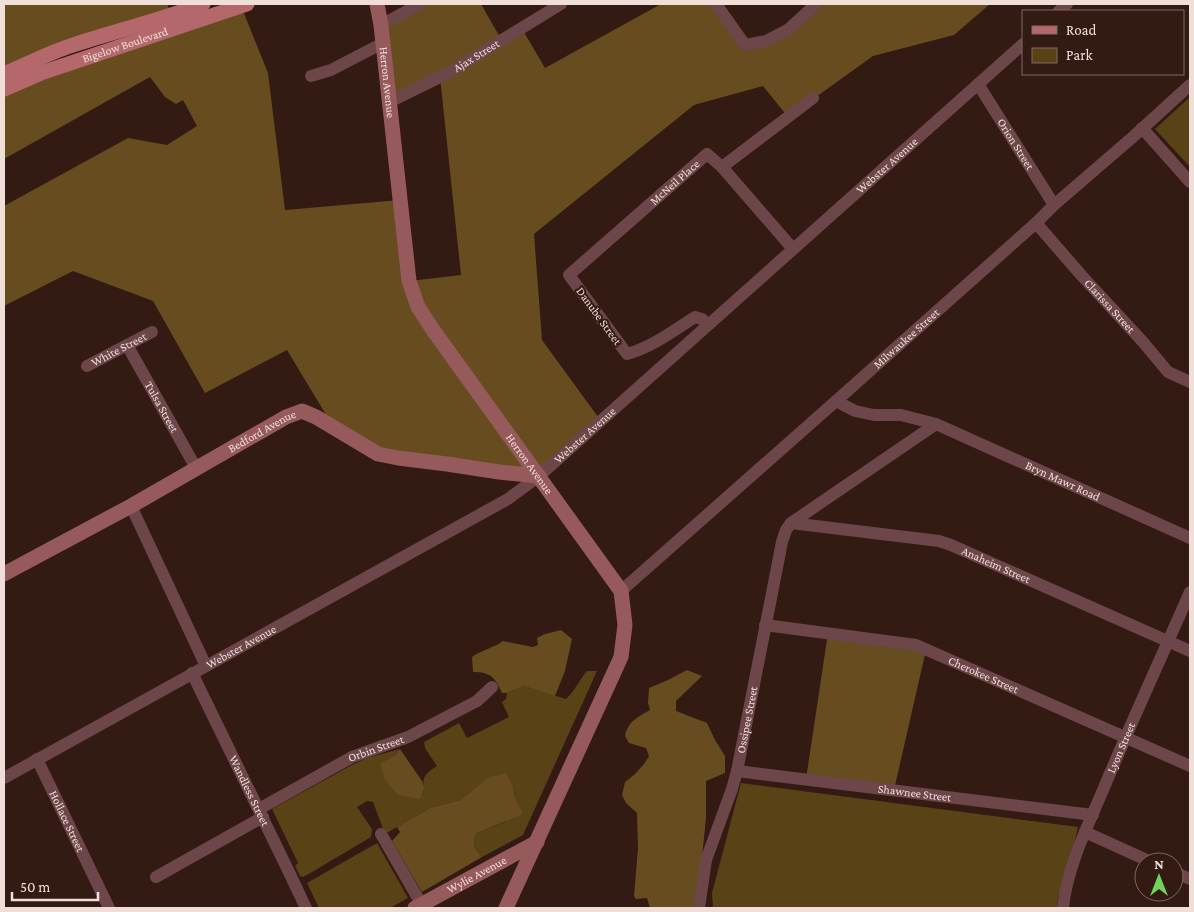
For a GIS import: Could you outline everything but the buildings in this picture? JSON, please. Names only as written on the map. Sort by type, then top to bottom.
[{"type":"main road","name":"Bigelow Boulevard","points":[[4,74],[67,47],[203,4]]},
{"type":"main road","name":"Bigelow Boulevard","points":[[4,89],[41,72],[247,4]]},
{"type":"main road","name":"Herron Avenue","points":[[377,4],[381,25],[409,281],[418,307],[621,591],[626,624],[621,657],[506,908]]},
{"type":"main road","name":"Bedford Avenue","points":[[4,574],[131,506],[286,417],[302,411],[316,417],[378,454],[539,476]]},
{"type":"main road","name":"Wylie Avenue","points":[[418,906],[537,842]]},
{"type":"street","points":[[381,25],[420,4]]},
{"type":"street","name":"Ajax Street","points":[[389,102],[448,72],[561,4]]},
{"type":"street","points":[[716,4],[745,45],[766,41],[788,29],[816,4]]},
{"type":"street","points":[[311,76],[331,70],[383,44]]},
{"type":"street","name":"Webster Avenue","points":[[4,778],[508,499],[539,476],[1022,45]]},
{"type":"street","name":"Orion Street","points":[[978,84],[1054,205]]},
{"type":"street","name":"Milwaukee Street","points":[[621,591],[1190,84]]},
{"type":"street","points":[[722,167],[813,98]]},
{"type":"street","points":[[1142,128],[1190,182]]},
{"type":"street","name":"McNeil Place","points":[[569,275],[707,154],[722,167],[794,249]]},
{"type":"street","name":"Clarissa Street","points":[[1036,223],[1168,372],[1190,382]]},
{"type":"street","name":"Danube Street","points":[[569,275],[626,354],[649,345],[695,316],[702,319],[708,325]]},
{"type":"street","name":"White Street","points":[[87,366],[152,332]]},
{"type":"street","name":"Tulsa Street","points":[[128,345],[196,468]]},
{"type":"street","name":"Bryn Mawr Road","points":[[836,401],[855,412],[874,415],[901,415],[936,424],[1190,538]]},
{"type":"street","points":[[788,526],[936,424]]},
{"type":"street","points":[[131,506],[206,666]]},
{"type":"street","name":"Ossipee Street","points":[[699,908],[706,860],[737,771],[782,542],[788,526]]},
{"type":"street","name":"Anaheim Street","points":[[788,526],[939,541],[1190,651]]},
{"type":"street","name":"Lyon Street","points":[[1063,908],[1069,875],[1085,832],[1190,592]]},
{"type":"street","name":"Cherokee Street","points":[[765,625],[916,645],[1190,766]]},
{"type":"street","name":"Wandless Street","points":[[192,673],[306,908]]},
{"type":"street","name":"Orbin Street","points":[[156,876],[352,758],[408,737],[478,700],[492,687]]},
{"type":"street","name":"Hollace Street","points":[[38,759],[110,908]]},
{"type":"street","name":"Shawnee Street","points":[[737,771],[1092,815]]},
{"type":"street","points":[[1085,832],[1134,854]]},
{"type":"street","points":[[381,834],[418,906]]},
{"type":"green space","points":[[1190,97],[1190,167],[1155,129]]},
{"type":"green space","points":[[587,671],[597,671],[523,835],[482,857],[474,847],[475,834],[505,822],[515,798],[513,787],[487,778],[460,800],[430,808],[385,834],[373,802],[367,801],[357,807],[372,829],[371,837],[307,875],[300,876],[295,866],[298,863],[272,809],[352,765],[367,758],[400,749],[397,754],[380,763],[424,788],[424,777],[437,766],[425,748],[424,742],[459,723],[467,738],[509,717],[502,702],[506,699],[507,693],[524,686],[566,699]]},
{"type":"green space","points":[[741,783],[1078,827],[1058,897],[1057,908],[713,908],[712,893]]},
{"type":"green space","points":[[377,843],[408,898],[390,908],[319,908],[307,883]]},
{"type":"shaded area","points":[[4,4],[168,4],[169,16],[4,74]]},
{"type":"shaded area","points":[[420,4],[481,4],[501,39],[521,27],[545,68],[661,4],[716,4],[745,45],[766,41],[816,4],[990,4],[954,35],[873,56],[788,117],[763,86],[694,105],[534,234],[542,340],[601,421],[539,476],[398,458],[334,428],[287,350],[205,393],[153,301],[73,271],[4,306],[4,206],[128,138],[167,145],[197,126],[183,100],[176,104],[165,97],[150,77],[4,159],[4,89],[241,6],[268,73],[285,210],[400,200],[410,281],[461,275],[440,77],[389,102],[381,25]]},
{"type":"shaded area","points":[[561,630],[572,639],[565,671],[555,696],[524,686],[507,693],[502,693],[491,676],[473,672],[472,657],[503,641],[533,647],[538,645],[537,638]]},
{"type":"shaded area","points":[[828,633],[926,650],[894,790],[806,779]]},
{"type":"shaded area","points":[[687,670],[702,676],[676,701],[676,711],[707,723],[725,756],[725,773],[706,781],[706,818],[694,908],[650,908],[647,898],[636,899],[634,896],[638,848],[637,813],[626,803],[622,795],[625,782],[635,774],[649,756],[646,748],[629,743],[625,736],[631,723],[650,710],[648,703],[649,688]]},
{"type":"shaded area","points":[[400,749],[422,781],[424,787],[420,799],[398,795],[385,780],[380,763],[397,754]]},
{"type":"shaded area","points":[[506,773],[523,814],[475,834],[474,847],[482,857],[422,892],[392,841],[400,832],[397,827],[430,808],[460,800],[487,778]]}]
